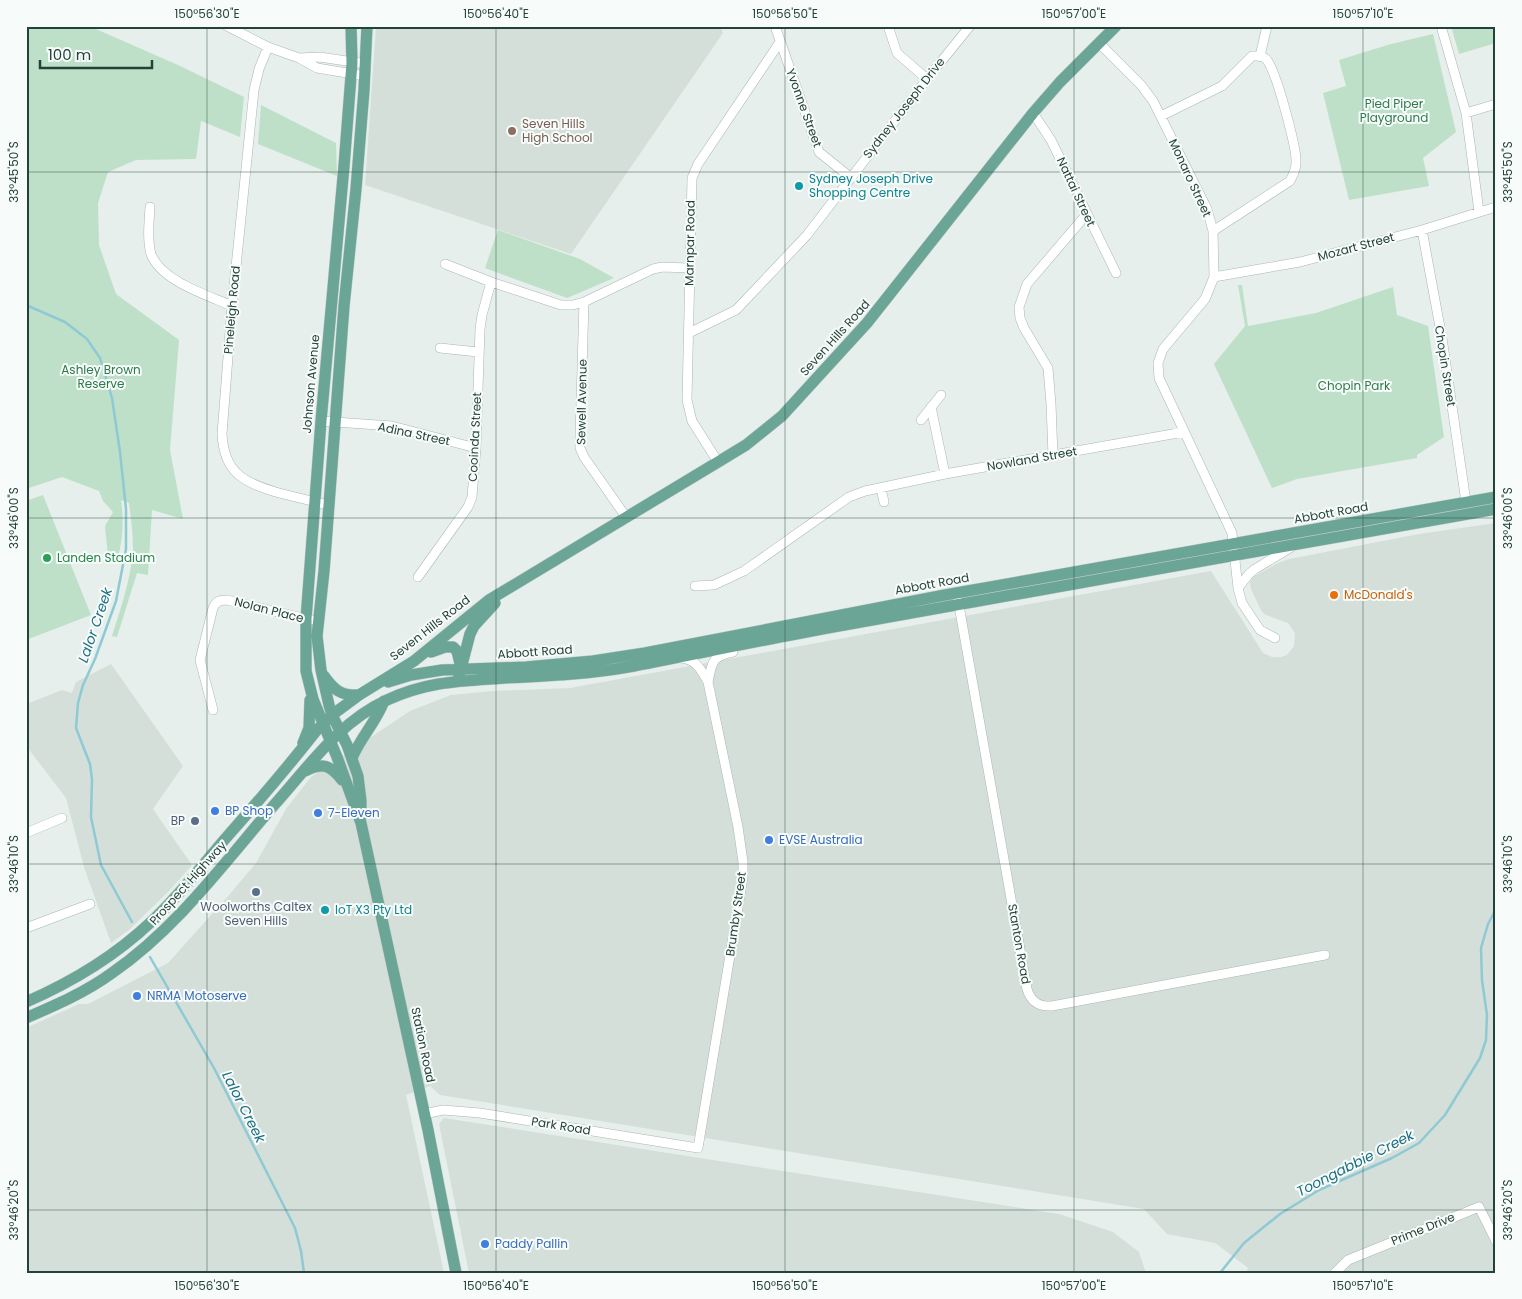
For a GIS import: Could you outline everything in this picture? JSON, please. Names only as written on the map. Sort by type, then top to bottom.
[{"type":"main road","name":"Johnson Avenue","points":[[340,731],[332,715],[311,620],[321,421],[351,68],[351,26]]},
{"type":"main road","name":"Johnson Avenue","points":[[330,741],[308,684],[305,648],[324,571],[344,306],[366,70],[367,26]]},
{"type":"main road","name":"Seven Hills Road","points":[[323,724],[359,695],[414,661],[489,600],[746,445],[782,416],[867,323],[1033,113],[1060,82],[1116,26]]},
{"type":"main road","name":"Abbott Road","points":[[384,701],[417,688],[460,675],[645,654],[1234,549],[1496,497]]},
{"type":"main road","name":"Abbott Road","points":[[1234,549],[1291,546],[1496,509]]},
{"type":"main road","name":"Seven Hills Road","points":[[460,675],[474,626],[507,590]]},
{"type":"main road","name":"Abbott Road","points":[[372,687],[423,672],[460,675],[582,674],[764,640],[957,599]]},
{"type":"main road","points":[[414,661],[450,646],[457,652],[460,675]]},
{"type":"main road","points":[[321,670],[331,686],[338,692],[346,695],[359,695]]},
{"type":"main road","points":[[300,753],[309,728],[308,684]]},
{"type":"main road","points":[[340,731],[365,712],[384,701]]},
{"type":"main road","points":[[352,758],[358,745],[377,718],[384,701]]},
{"type":"main road","name":"Prospect Highway","points":[[26,1002],[86,972],[110,956],[151,922],[179,894],[323,724]]},
{"type":"main road","name":"Prospect Highway","points":[[26,1018],[57,1004],[112,974],[160,935],[193,900],[340,731]]},
{"type":"main road","name":"Station Road","points":[[340,731],[358,776],[361,824]]},
{"type":"main road","name":"Station Road","points":[[330,741],[361,824],[424,1114],[456,1273]]},
{"type":"main road","points":[[302,773],[316,766],[326,766],[336,772],[348,788]]},
{"type":"street","points":[[227,26],[268,47],[298,58],[320,57],[351,68],[366,70]]},
{"type":"street","name":"Yvonne Street","points":[[775,26],[820,152],[850,177]]},
{"type":"street","points":[[888,26],[897,53],[927,78]]},
{"type":"street","name":"Sydney Joseph Drive","points":[[689,333],[736,310],[807,235],[927,78],[970,26]]},
{"type":"street","points":[[1260,56],[1267,26]]},
{"type":"street","points":[[1441,26],[1466,113],[1479,212]]},
{"type":"street","name":"Marnpar Road","points":[[718,462],[692,420],[687,400],[692,178],[698,164],[780,42]]},
{"type":"street","name":"Monaro Street","points":[[1099,43],[1141,85],[1153,101],[1207,208],[1213,231],[1214,277],[1205,299],[1163,349],[1158,363],[1159,378],[1232,532],[1238,588],[1242,603],[1260,630],[1275,638]]},
{"type":"street","name":"Pineleigh Road","points":[[268,47],[259,69],[254,90],[232,306],[222,434],[223,447],[227,461],[235,472],[248,483],[328,505]]},
{"type":"street","points":[[1161,116],[1222,86],[1252,56],[1260,56],[1266,59],[1271,66],[1296,155],[1294,172],[1290,181],[1213,231]]},
{"type":"street","points":[[1466,113],[1496,104]]},
{"type":"street","name":"Nattai Street","points":[[1033,113],[1051,140],[1116,273]]},
{"type":"street","points":[[150,207],[149,244],[151,254],[158,267],[179,282],[232,306]]},
{"type":"street","name":"Mozart Street","points":[[1214,277],[1300,262],[1422,230],[1496,207]]},
{"type":"street","points":[[1053,456],[1048,368],[1024,328],[1019,308],[1027,284],[1086,215]]},
{"type":"street","name":"Chopin Street","points":[[1422,230],[1442,338],[1466,502]]},
{"type":"street","points":[[444,264],[561,305],[573,305],[584,302],[653,269],[689,268]]},
{"type":"street","name":"Cooinda Street","points":[[418,577],[468,507],[472,496],[476,448],[478,352],[482,315],[491,282]]},
{"type":"street","name":"Sewell Avenue","points":[[584,302],[581,452],[626,518]]},
{"type":"street","points":[[440,348],[478,352]]},
{"type":"street","points":[[921,420],[941,395]]},
{"type":"street","points":[[931,407],[945,474]]},
{"type":"street","name":"Adina Street","points":[[321,421],[392,426],[476,448]]},
{"type":"street","name":"Nowland Street","points":[[695,586],[714,585],[744,571],[849,497],[865,491],[945,474],[1184,432]]},
{"type":"street","points":[[881,488],[884,502]]},
{"type":"street","points":[[1238,588],[1249,574],[1291,546]]},
{"type":"street","name":"Stanton Road","points":[[957,599],[1027,989],[1033,1000],[1043,1007],[1052,1006],[1325,954]]},
{"type":"street","name":"Nolan Place","points":[[213,710],[200,655],[215,604],[221,600],[227,600],[311,620]]},
{"type":"street","name":"Brumby Street","points":[[698,1148],[743,876],[738,827],[708,682],[714,659],[764,640]]},
{"type":"street","name":"Brumby Street","points":[[676,657],[689,659],[694,662],[708,682]]},
{"type":"street","points":[[26,833],[62,818]]},
{"type":"street","points":[[26,928],[90,904]]},
{"type":"street","name":"Park Road","points":[[424,1114],[443,1110],[480,1113],[698,1148]]},
{"type":"street","name":"Prime Drive","points":[[1335,1273],[1348,1260],[1479,1207],[1496,1241]]},
{"type":"shaded area","name":"Seven Hills High School","points":[[376,26],[720,26],[723,33],[571,254],[365,185]]},
{"type":"shaded area","points":[[1496,523],[1496,1273],[1246,1273],[1248,1268],[1215,1243],[1167,1234],[1144,1209],[440,1095],[430,1086],[406,1095],[444,1273],[26,1273],[26,1028],[79,1004],[88,1004],[168,963],[256,863],[286,809],[311,777],[410,711],[451,695],[493,691],[570,688],[1211,571],[1263,653],[1272,657],[1281,657],[1287,655],[1294,646],[1295,633],[1288,623],[1264,614],[1261,610],[1251,589],[1250,582],[1253,577],[1289,559],[1419,534]]},
{"type":"shaded area","points":[[111,664],[183,766],[153,809],[192,865],[168,892],[130,929],[111,943],[84,867],[66,798],[30,751],[26,740],[26,707],[29,703],[62,690],[72,693],[76,682]]},
{"type":"shaded area","points":[[444,1118],[1059,1214],[1113,1232],[1139,1252],[1146,1273],[469,1273],[439,1124]]},
{"type":"green space","name":"Ashley Brown Reserve","points":[[26,26],[89,26],[178,65],[244,97],[240,137],[201,121],[196,159],[136,160],[108,172],[98,203],[99,245],[116,294],[179,340],[170,450],[183,519],[152,510],[148,575],[137,573],[117,637],[112,636],[128,582],[133,549],[129,503],[121,500],[123,528],[118,557],[108,557],[105,526],[113,512],[103,501],[99,491],[62,477],[26,489]]},
{"type":"green space","points":[[1451,26],[1496,26],[1496,43],[1459,54]]},
{"type":"green space","name":"Pied Piper Playground","points":[[1433,34],[1456,132],[1423,158],[1429,186],[1349,200],[1323,93],[1346,86],[1339,60],[1391,44]]},
{"type":"green space","points":[[261,105],[336,143],[337,176],[258,144]]},
{"type":"green space","points":[[498,230],[580,259],[614,278],[567,298],[485,268]]},
{"type":"green space","name":"Chopin Park","points":[[1238,285],[1242,285],[1248,326],[1316,313],[1393,287],[1397,315],[1428,326],[1444,437],[1417,455],[1417,458],[1297,479],[1272,488],[1214,364],[1245,326]]},
{"type":"green space","name":"Landen Stadium","points":[[43,495],[91,615],[26,640],[26,501]]},
{"type":"waterway","name":"Lalor Creek","points":[[26,305],[65,322],[87,339],[100,358],[112,398],[126,509],[126,549],[116,601],[95,659],[83,685],[78,703],[76,728],[90,764],[92,779],[91,817],[101,865],[132,922]]},
{"type":"waterway","name":"Toongabbie Creek","points":[[1220,1273],[1244,1243],[1280,1214],[1319,1190],[1392,1158],[1419,1143],[1445,1115],[1480,1058],[1486,1040],[1487,1015],[1482,980],[1481,948],[1488,924],[1496,909]]},
{"type":"waterway","name":"Lalor Creek","points":[[150,957],[214,1068],[295,1228],[304,1273]]},
{"type":"place","name":"Seven Hills High School","points":[[512,131]]},
{"type":"place","name":"Sydney Joseph Drive Shopping Centre","points":[[799,186]]},
{"type":"place","name":"Landen Stadium","points":[[47,558]]},
{"type":"place","name":"McDonald's","points":[[1334,595]]},
{"type":"place","name":"BP Shop","points":[[215,811]]},
{"type":"place","name":"7-Eleven","points":[[318,813]]},
{"type":"place","name":"BP","points":[[195,821]]},
{"type":"place","name":"EVSE Australia","points":[[769,840]]},
{"type":"place","name":"Woolworths Caltex Seven Hills","points":[[256,892]]},
{"type":"place","name":"IoT X3 Pty Ltd","points":[[325,910]]},
{"type":"place","name":"NRMA Motoserve","points":[[137,996]]},
{"type":"place","name":"Paddy Pallin","points":[[485,1244]]}]
